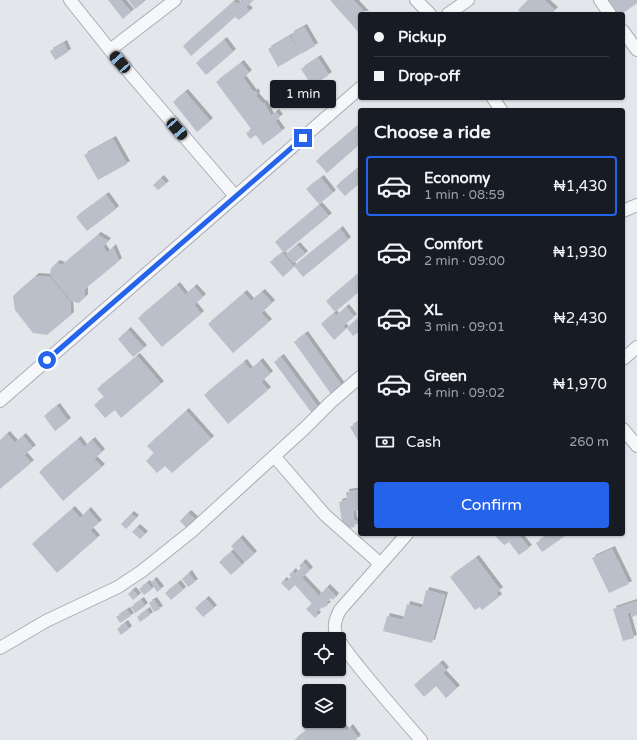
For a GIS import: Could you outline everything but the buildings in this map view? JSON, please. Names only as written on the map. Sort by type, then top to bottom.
[{"type":"street","points":[[70,0],[110,50],[235,196]]},
{"type":"street","points":[[110,50],[175,0]]},
{"type":"street","points":[[416,0],[428,12]]},
{"type":"street","points":[[451,12],[468,0]]},
{"type":"street","points":[[600,0],[609,12]]},
{"type":"street","points":[[625,34],[637,50]]},
{"type":"street","points":[[0,401],[358,90]]},
{"type":"street","points":[[625,210],[637,205]]},
{"type":"street","points":[[625,357],[637,346]]},
{"type":"street","points":[[0,648],[46,620],[118,587],[142,571],[192,531],[358,379]]},
{"type":"street","points":[[625,431],[637,446]]},
{"type":"street","points":[[274,456],[326,515],[379,564]]},
{"type":"street","points":[[405,536],[340,610],[334,624],[336,634],[350,655],[384,698],[421,740]]},
{"type":"route","points":[[47,360],[303,138]]}]
